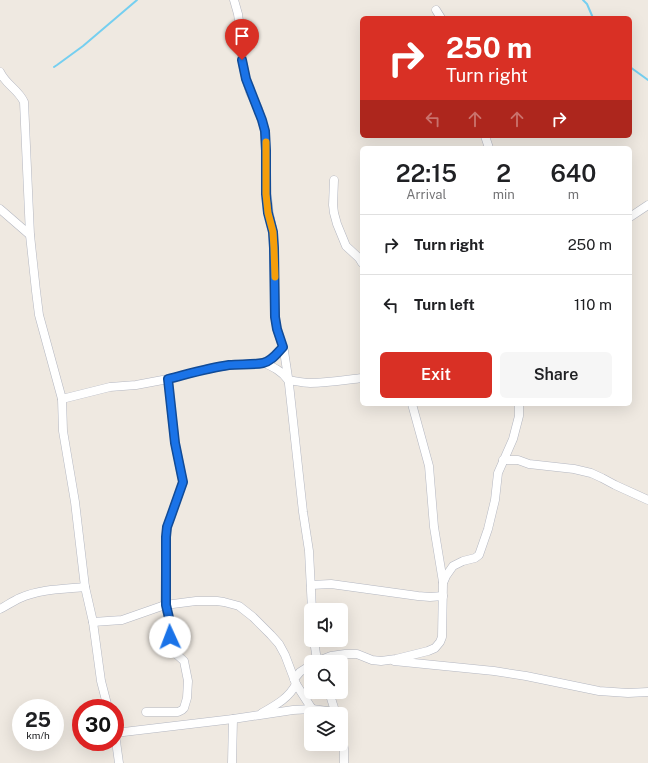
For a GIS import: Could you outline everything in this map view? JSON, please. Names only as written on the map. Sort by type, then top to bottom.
[{"type":"street","points":[[234,0],[238,14],[242,46],[242,60],[246,79],[265,131],[266,194],[268,213],[273,232],[274,248],[275,317],[286,362],[302,512],[309,551],[312,603]]},
{"type":"street","points":[[436,10],[440,16]]},
{"type":"street","points":[[0,72],[6,82],[21,96],[24,102],[30,235],[39,315],[62,399],[63,430],[75,502],[86,588],[93,622],[101,681],[106,699]]},
{"type":"street","points":[[334,180],[333,204],[337,224],[346,246],[360,261]]},
{"type":"street","points":[[632,216],[648,205]]},
{"type":"street","points":[[0,209],[30,235]]},
{"type":"street","points":[[62,399],[110,387],[136,385],[207,369],[264,362],[270,360],[283,347]]},
{"type":"street","points":[[264,362],[279,370],[288,380],[315,383],[360,378]]},
{"type":"street","points":[[146,712],[178,712],[182,710],[186,702],[188,681],[184,661],[175,654],[172,644],[170,637],[170,622],[166,605],[167,527],[183,482],[175,443],[168,379]]},
{"type":"street","points":[[387,660],[428,651],[437,646],[442,637],[443,583],[434,527],[429,466],[413,406]]},
{"type":"street","points":[[443,583],[453,566],[475,558],[479,555],[488,529],[495,500],[498,472],[513,439],[519,416],[519,406]]},
{"type":"street","points":[[503,460],[518,460],[529,464],[574,469],[591,473],[648,500]]},
{"type":"street","points":[[311,585],[331,584],[418,596],[443,596]]},
{"type":"street","points":[[0,609],[27,595],[53,590],[86,588]]},
{"type":"street","points":[[93,622],[122,620],[166,605],[196,601],[224,602],[239,606],[253,617],[276,640],[285,655],[295,681],[311,707]]},
{"type":"street","points":[[338,655],[357,654],[372,660],[387,660],[494,671],[599,691],[628,693],[648,692]]},
{"type":"street","points":[[258,715],[280,702],[290,694],[300,672],[304,670]]},
{"type":"street","points":[[124,733],[304,709]]},
{"type":"street","points":[[232,719],[232,763]]},
{"type":"street","points":[[117,751],[118,763]]},
{"type":"street","points":[[344,751],[344,763]]},
{"type":"waterway","points":[[54,67],[83,46],[137,0]]},
{"type":"waterway","points":[[583,0],[587,4],[592,16]]},
{"type":"waterway","points":[[632,68],[648,80]]},
{"type":"slow traffic","points":[[266,142],[266,194],[268,213],[273,232],[275,277]]},
{"type":"route","points":[[170,637],[170,622],[166,605],[166,537],[167,527],[183,482],[175,443],[168,379],[207,369],[264,362],[270,360],[283,347],[275,323],[274,248],[273,232],[268,213],[266,194],[265,131],[258,108],[250,92],[242,60]]}]
